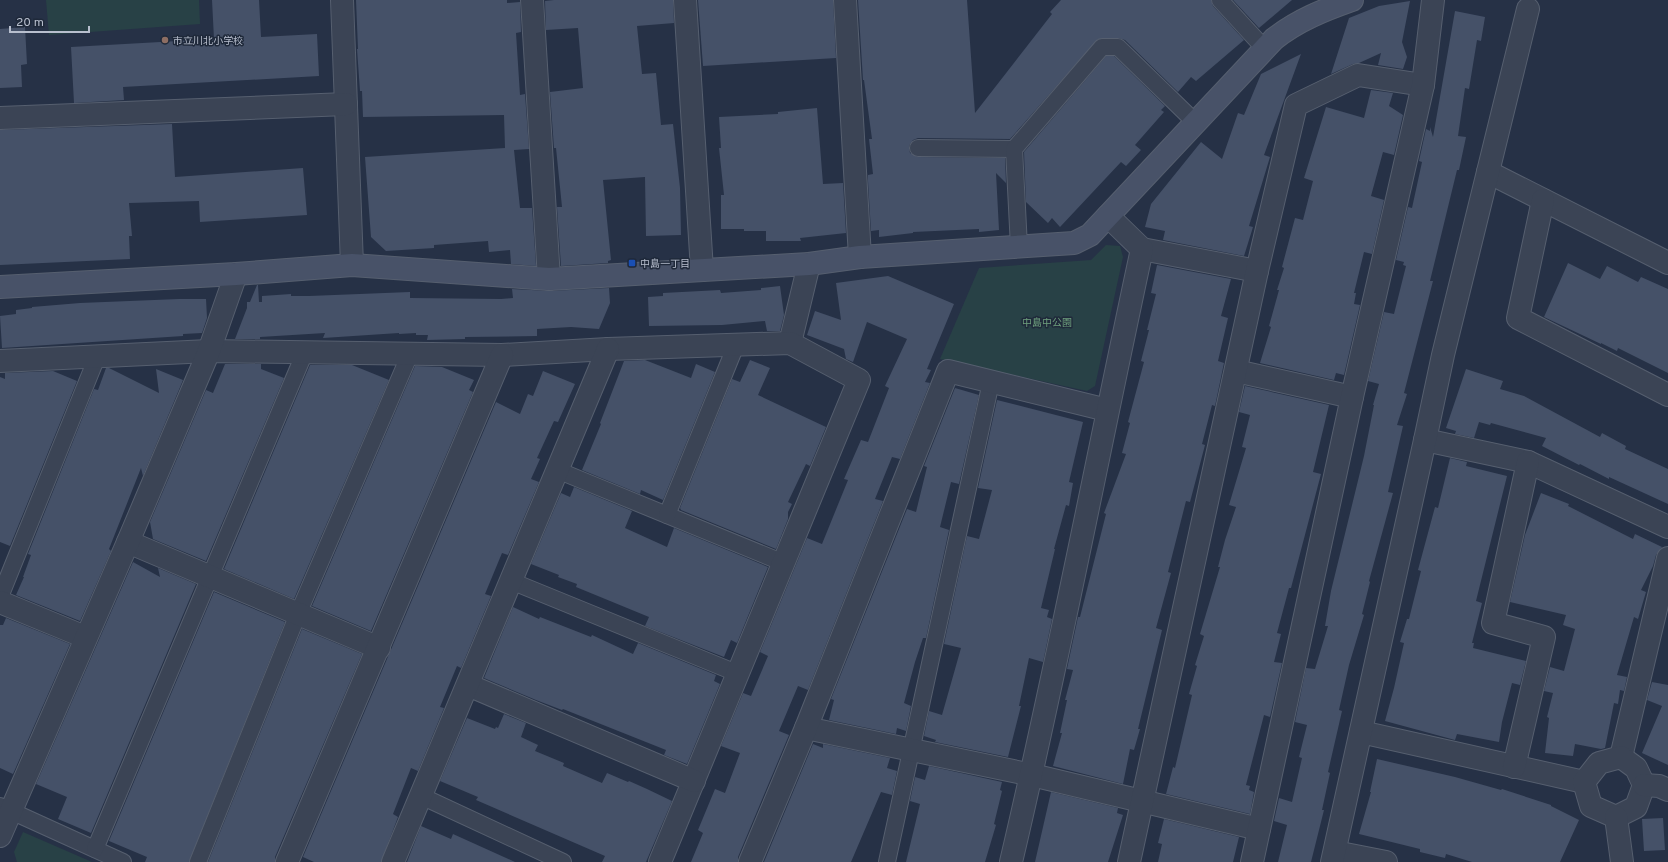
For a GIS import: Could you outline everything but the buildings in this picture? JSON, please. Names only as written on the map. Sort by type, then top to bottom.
[{"type":"street","points":[[342,0],[352,265]]},
{"type":"street","points":[[532,0],[549,279]]},
{"type":"street","points":[[685,0],[702,270]]},
{"type":"street","points":[[845,0],[860,257]]},
{"type":"street","points":[[0,287],[236,274],[352,265],[549,279],[809,264],[860,257],[1074,243],[1090,235],[1196,123],[1264,48],[1287,28],[1304,19],[1352,0]]},
{"type":"street","points":[[1252,862],[1352,397],[1423,85],[1433,0]]},
{"type":"street","points":[[1386,862],[1334,857],[1426,440],[1442,355],[1528,9]]},
{"type":"street","points":[[1129,862],[1257,271],[1296,105],[1358,75],[1423,85]]},
{"type":"street","points":[[0,118],[346,104]]},
{"type":"street","points":[[1488,172],[1668,262]]},
{"type":"street","points":[[1543,200],[1518,318],[1668,395]]},
{"type":"street","points":[[1108,216],[1142,249],[1257,271]]},
{"type":"street","points":[[1011,862],[1032,775],[1107,410],[1142,249]]},
{"type":"street","points":[[790,343],[809,264]]},
{"type":"street","points":[[0,836],[5,808],[128,542],[209,351],[236,274]]},
{"type":"street","points":[[0,361],[209,351],[502,355],[608,349],[790,343],[859,380],[739,674],[660,862]]},
{"type":"street","points":[[393,862],[608,349]]},
{"type":"street","points":[[287,862],[502,355]]},
{"type":"street","points":[[750,862],[806,728],[948,371],[1107,410]]},
{"type":"street","points":[[1236,371],[1352,397]]},
{"type":"street","points":[[1426,440],[1528,462],[1668,527]]},
{"type":"street","points":[[1514,767],[1544,637],[1493,623],[1528,462]]},
{"type":"street","points":[[128,542],[379,648]]},
{"type":"street","points":[[1621,757],[1668,558]]},
{"type":"street","points":[[0,602],[85,637]]},
{"type":"street","points":[[468,685],[694,781]]},
{"type":"street","points":[[806,728],[1032,775],[1259,829]]},
{"type":"street","points":[[1361,732],[1584,782]]},
{"type":"street","points":[[1584,782],[1599,763],[1621,757]]},
{"type":"street","points":[[1616,817],[1636,807],[1644,785],[1636,768],[1621,757]]},
{"type":"street","points":[[1584,782],[1591,806],[1616,817]]},
{"type":"street","points":[[1644,785],[1659,786],[1668,790]]},
{"type":"street","points":[[1616,817],[1622,862]]},
{"type":"lane","points":[[1220,0],[1264,48]]},
{"type":"lane","points":[[1019,247],[1014,148],[1102,47],[1118,47],[1196,123]]},
{"type":"lane","points":[[918,148],[1014,148]]},
{"type":"lane","points":[[667,515],[736,345]]},
{"type":"lane","points":[[95,849],[305,352]]},
{"type":"lane","points":[[198,862],[298,614],[410,354]]},
{"type":"lane","points":[[0,597],[97,357]]},
{"type":"lane","points":[[887,862],[991,382]]},
{"type":"lane","points":[[557,470],[784,563]]},
{"type":"lane","points":[[511,581],[739,674]]},
{"type":"lane","points":[[421,796],[563,862]]},
{"type":"lane","points":[[5,808],[123,862]]},
{"type":"green space","points":[[46,0],[199,0],[200,24],[49,35]]},
{"type":"green space","name":"中島中公園","points":[[1106,245],[1120,246],[1123,257],[1095,386],[1087,391],[940,359],[979,268],[1091,260]]},
{"type":"green space","points":[[23,832],[92,862],[17,862],[14,852]]},
{"type":"place","name":"市立川北小学校","points":[[165,40]]},
{"type":"place","name":"中島一丁目","points":[[632,263]]}]
